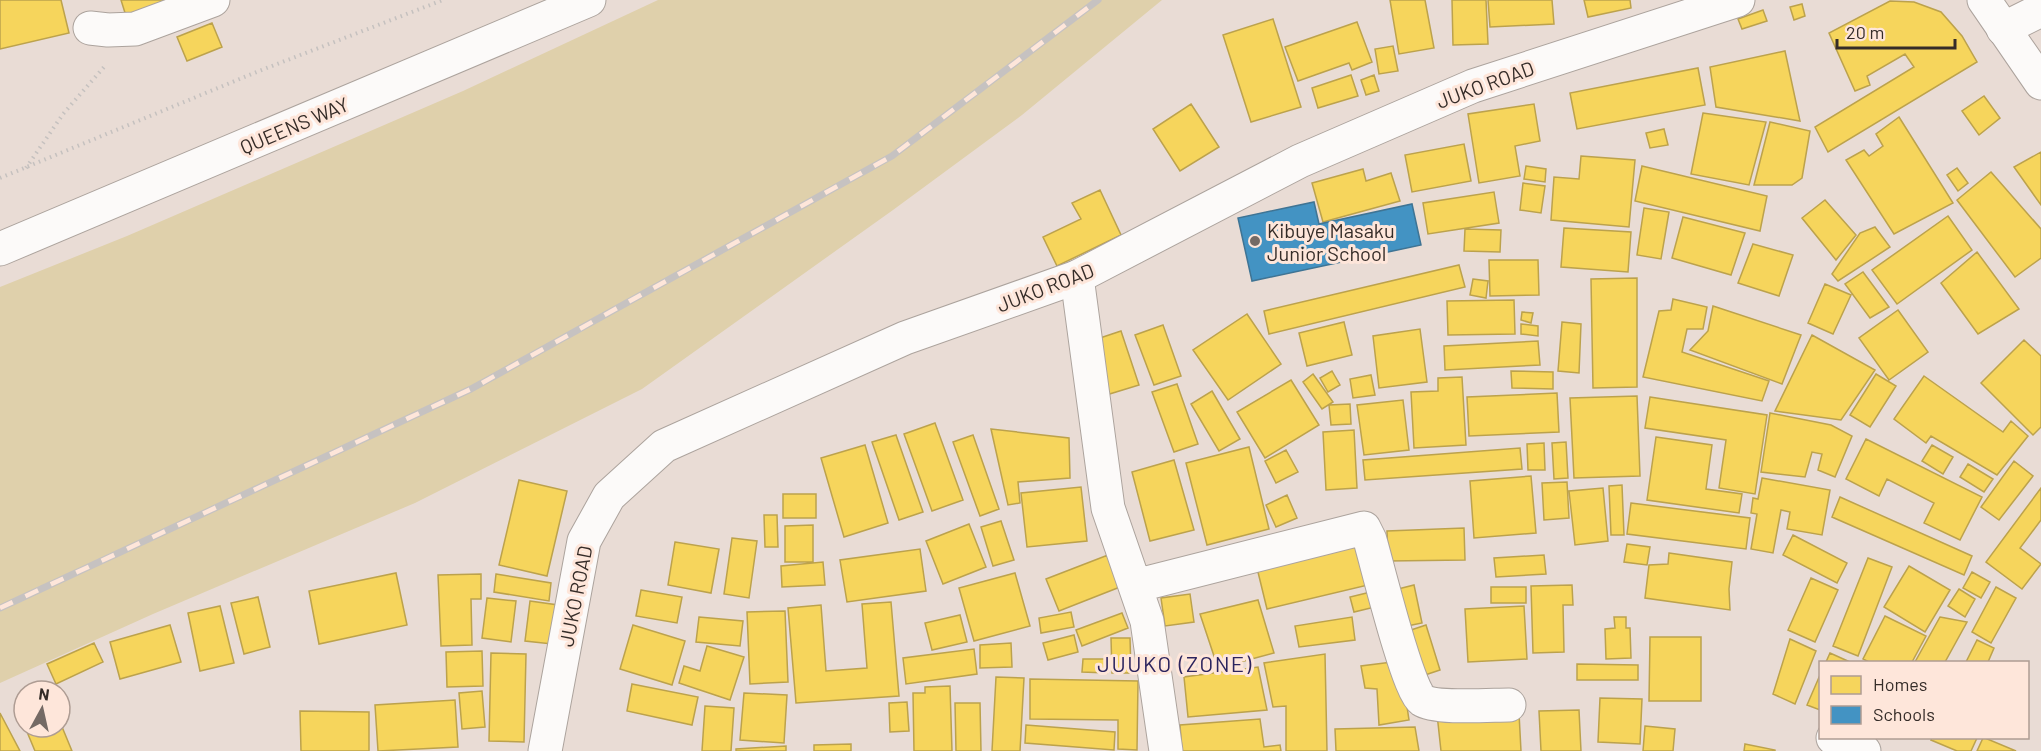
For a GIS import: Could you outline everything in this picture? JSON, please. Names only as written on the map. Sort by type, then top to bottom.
[{"type":"main road","points":[[90,28],[135,29],[213,0]]},
{"type":"main road","name":"QUEENS WAY","points":[[0,249],[588,0]]},
{"type":"main road","name":"JUKO ROAD","points":[[545,751],[584,541],[609,496],[664,446],[905,338],[1077,277],[1300,160],[1473,86],[1738,0]]},
{"type":"main road","points":[[1984,0],[2041,83]]},
{"type":"main road","points":[[2003,29],[2041,10]]},
{"type":"main road","points":[[1077,277],[1108,507],[1147,621],[1166,751]]},
{"type":"main road","points":[[1135,586],[1364,528],[1370,540],[1400,649],[1415,693],[1423,701],[1452,706],[1509,705]]},
{"type":"main road","points":[[1837,739],[1864,751]]},
{"type":"path","points":[[0,178],[259,71],[443,0]]},
{"type":"path","points":[[26,169],[63,114],[135,29]]},
{"type":"shaded area","points":[[658,0],[1162,0],[1022,115],[642,389],[415,503],[153,614],[0,683],[0,287],[127,236],[463,91]]},
{"type":"building: Homes","points":[[0,0],[61,0],[69,33],[0,49]]},
{"type":"building: Homes","points":[[121,0],[175,0],[126,16]]},
{"type":"building: Homes","points":[[1390,0],[1425,0],[1434,48],[1399,54]]},
{"type":"building: Homes","points":[[1452,0],[1486,0],[1488,44],[1453,45]]},
{"type":"building: Homes","points":[[1488,0],[1552,0],[1554,24],[1490,27]]},
{"type":"building: Homes","points":[[1584,0],[1630,0],[1631,8],[1588,17]]},
{"type":"building: Homes","points":[[1890,1],[1914,2],[1941,12],[1962,36],[1977,62],[1828,152],[1815,127],[1914,67],[1905,54],[1867,76],[1870,85],[1855,91],[1829,33]]},
{"type":"building: Homes","points":[[1802,4],[1805,16],[1794,20],[1790,7]]},
{"type":"building: Homes","points":[[1763,10],[1767,21],[1742,29],[1738,19]]},
{"type":"building: Homes","points":[[1273,19],[1301,107],[1251,122],[1223,35]]},
{"type":"building: Homes","points":[[1357,22],[1372,62],[1352,70],[1349,63],[1298,81],[1285,47]]},
{"type":"building: Homes","points":[[212,23],[222,47],[187,61],[177,37]]},
{"type":"building: Homes","points":[[1393,46],[1398,71],[1379,74],[1375,49]]},
{"type":"building: Homes","points":[[1785,51],[1800,121],[1716,107],[1710,67]]},
{"type":"building: Homes","points":[[1698,68],[1705,105],[1577,129],[1570,93]]},
{"type":"building: Homes","points":[[1351,75],[1358,96],[1318,108],[1312,88]]},
{"type":"building: Homes","points":[[1374,75],[1379,91],[1366,95],[1361,80]]},
{"type":"building: Homes","points":[[1984,96],[2000,118],[1979,135],[1962,111]]},
{"type":"building: Homes","points":[[1191,104],[1219,147],[1180,171],[1153,129]]},
{"type":"building: Homes","points":[[1534,104],[1540,141],[1515,146],[1520,176],[1479,183],[1468,114]]},
{"type":"building: Homes","points":[[1703,113],[1766,122],[1749,185],[1691,174]]},
{"type":"building: Homes","points":[[1899,117],[1953,203],[1894,234],[1846,160],[1864,150],[1869,156],[1883,146],[1876,134]]},
{"type":"building: Homes","points":[[1770,122],[1810,131],[1802,178],[1792,185],[1754,185]]},
{"type":"building: Homes","points":[[1664,129],[1668,145],[1650,148],[1646,133]]},
{"type":"building: Homes","points":[[1464,144],[1471,181],[1412,192],[1405,155]]},
{"type":"building: Homes","points":[[2041,152],[2041,205],[2014,167]]},
{"type":"building: Homes","points":[[1581,156],[1635,160],[1629,227],[1551,220],[1554,177],[1579,179]]},
{"type":"building: Homes","points":[[1526,166],[1546,169],[1545,182],[1524,179]]},
{"type":"building: Homes","points":[[1642,166],[1767,196],[1760,231],[1635,201]]},
{"type":"building: Homes","points":[[1957,168],[1968,183],[1958,191],[1947,175]]},
{"type":"building: Homes","points":[[1363,169],[1366,181],[1391,173],[1400,201],[1323,222],[1312,183]]},
{"type":"building: Homes","points":[[1991,172],[2041,229],[2041,258],[2015,277],[1957,200]]},
{"type":"building: Homes","points":[[1523,183],[1545,186],[1541,213],[1520,210]]},
{"type":"building: Homes","points":[[1100,190],[1121,235],[1057,266],[1043,237],[1081,219],[1072,203]]},
{"type":"building: Homes","points":[[1494,192],[1499,223],[1428,234],[1423,203]]},
{"type":"building: Homes","points":[[1825,200],[1856,235],[1836,260],[1802,218]]},
{"type":"building: Homes","points":[[1644,208],[1669,212],[1661,259],[1637,255]]},
{"type":"building: Homes","points":[[1948,216],[1972,250],[1897,304],[1872,270]]},
{"type":"building: Homes","points":[[1683,217],[1745,233],[1731,275],[1672,258]]},
{"type":"building: Homes","points":[[1875,227],[1890,247],[1838,281],[1832,274],[1860,233]]},
{"type":"building: Homes","points":[[1564,228],[1631,232],[1628,272],[1561,267]]},
{"type":"building: Homes","points":[[1465,229],[1501,230],[1500,252],[1464,251]]},
{"type":"building: Homes","points":[[1753,244],[1793,255],[1779,296],[1738,283]]},
{"type":"building: Homes","points":[[1977,252],[2019,309],[1978,334],[1941,283]]},
{"type":"building: Homes","points":[[1489,260],[1538,260],[1539,295],[1490,296]]},
{"type":"building: Homes","points":[[1459,265],[1465,287],[1269,334],[1264,311]]},
{"type":"building: Homes","points":[[1863,272],[1889,307],[1870,318],[1845,284]]},
{"type":"building: Homes","points":[[1637,278],[1637,387],[1593,388],[1591,279]]},
{"type":"building: Homes","points":[[1473,279],[1488,281],[1486,298],[1470,295]]},
{"type":"building: Homes","points":[[1825,284],[1851,295],[1833,334],[1808,323]]},
{"type":"building: Homes","points":[[1673,299],[1707,307],[1703,329],[1687,329],[1682,352],[1769,381],[1762,401],[1643,377],[1659,311],[1671,310]]},
{"type":"building: Homes","points":[[1514,300],[1515,334],[1448,335],[1447,301]]},
{"type":"building: Homes","points":[[1713,306],[1801,335],[1782,384],[1690,350],[1708,331]]},
{"type":"building: Homes","points":[[1898,310],[1928,352],[1889,380],[1859,338]]},
{"type":"building: Homes","points":[[1522,312],[1533,313],[1531,323],[1521,320]]},
{"type":"building: Homes","points":[[1247,314],[1281,364],[1228,400],[1193,350]]},
{"type":"building: Homes","points":[[1344,322],[1352,355],[1307,366],[1299,333]]},
{"type":"building: Homes","points":[[1562,322],[1581,324],[1579,373],[1558,371]]},
{"type":"building: Homes","points":[[1521,324],[1538,326],[1538,336],[1521,334]]},
{"type":"building: Homes","points":[[1163,325],[1181,376],[1154,385],[1135,335]]},
{"type":"building: Homes","points":[[1420,329],[1427,382],[1379,388],[1373,336]]},
{"type":"building: Homes","points":[[1121,331],[1139,385],[1103,396],[1085,343]]},
{"type":"building: Homes","points":[[1812,335],[1875,370],[1841,420],[1775,411]]},
{"type":"building: Homes","points":[[2024,340],[2041,356],[2041,427],[2033,435],[1981,383]]},
{"type":"building: Homes","points":[[1538,341],[1540,365],[1445,370],[1444,346]]},
{"type":"building: Homes","points":[[1332,371],[1340,385],[1328,392],[1320,378]]},
{"type":"building: Homes","points":[[1511,371],[1553,372],[1553,389],[1512,388]]},
{"type":"building: Homes","points":[[1313,374],[1333,402],[1322,409],[1303,382]]},
{"type":"building: Homes","points":[[1876,374],[1896,386],[1870,427],[1850,415]]},
{"type":"building: Homes","points":[[1371,375],[1375,395],[1353,398],[1350,379]]},
{"type":"building: Homes","points":[[1924,376],[2003,432],[2011,421],[2028,436],[1997,475],[1931,436],[1926,443],[1894,419]]},
{"type":"building: Homes","points":[[1462,377],[1466,445],[1414,448],[1411,392],[1438,391],[1438,378]]},
{"type":"building: Homes","points":[[1291,380],[1319,425],[1265,458],[1237,412]]},
{"type":"building: Homes","points":[[1177,384],[1198,444],[1174,452],[1152,392]]},
{"type":"building: Homes","points":[[1212,391],[1240,439],[1219,451],[1191,404]]},
{"type":"building: Homes","points":[[1557,393],[1559,432],[1469,436],[1467,397]]},
{"type":"building: Homes","points":[[1637,396],[1640,476],[1574,478],[1570,398]]},
{"type":"building: Homes","points":[[1650,397],[1767,415],[1755,494],[1719,488],[1726,440],[1645,428]]},
{"type":"building: Homes","points":[[1403,400],[1409,450],[1364,455],[1357,405]]},
{"type":"building: Homes","points":[[1350,404],[1351,424],[1331,425],[1329,405]]},
{"type":"building: Homes","points":[[1770,413],[1831,425],[1852,436],[1835,477],[1818,470],[1822,454],[1812,452],[1805,477],[1761,472]]},
{"type":"building: Homes","points":[[935,423],[963,500],[932,511],[904,434]]},
{"type":"building: Homes","points":[[991,429],[1069,438],[1070,478],[1018,482],[1020,503],[1008,505]]},
{"type":"building: Homes","points":[[1354,430],[1357,488],[1326,490],[1323,432]]},
{"type":"building: Homes","points":[[896,435],[923,512],[899,520],[872,442]]},
{"type":"building: Homes","points":[[973,435],[999,509],[980,516],[953,442]]},
{"type":"building: Homes","points":[[1656,437],[1712,445],[1706,489],[1742,494],[1739,513],[1647,500]]},
{"type":"building: Homes","points":[[1866,439],[1982,497],[1960,540],[1924,523],[1934,503],[1887,479],[1879,496],[1846,479]]},
{"type":"building: Homes","points":[[1566,442],[1568,478],[1554,479],[1552,443]]},
{"type":"building: Homes","points":[[1544,443],[1545,470],[1528,470],[1527,444]]},
{"type":"building: Homes","points":[[865,445],[888,523],[844,537],[821,458]]},
{"type":"building: Homes","points":[[1932,445],[1953,457],[1943,474],[1922,461]]},
{"type":"building: Homes","points":[[1249,447],[1269,529],[1207,545],[1186,463]]},
{"type":"building: Homes","points":[[1520,448],[1522,469],[1365,480],[1363,460]]},
{"type":"building: Homes","points":[[1286,450],[1298,472],[1276,483],[1265,461]]},
{"type":"building: Homes","points":[[1174,460],[1194,530],[1150,541],[1132,472]]},
{"type":"building: Homes","points":[[2014,461],[2033,476],[1999,520],[1981,507]]},
{"type":"building: Homes","points":[[1968,464],[1993,479],[1984,492],[1960,477]]},
{"type":"building: Homes","points":[[1531,476],[1536,533],[1474,538],[1470,481]]},
{"type":"building: Homes","points":[[1762,478],[1830,490],[1822,535],[1787,529],[1790,512],[1781,510],[1773,553],[1751,549],[1757,514],[1751,513],[1753,498],[1758,499]]},
{"type":"building: Homes","points":[[519,480],[567,491],[547,576],[499,565]]},
{"type":"building: Homes","points":[[1567,482],[1569,518],[1544,520],[1542,483]]},
{"type":"building: Homes","points":[[1622,485],[1624,535],[1611,535],[1609,486]]},
{"type":"building: Homes","points":[[1081,487],[1087,541],[1027,547],[1021,493]]},
{"type":"building: Homes","points":[[1603,488],[1608,541],[1575,545],[1569,491]]},
{"type":"building: Homes","points":[[2041,488],[2041,520],[2020,548],[2041,564],[2022,589],[1986,562]]},
{"type":"building: Homes","points":[[783,494],[816,494],[816,518],[783,518]]},
{"type":"building: Homes","points":[[1287,495],[1297,518],[1276,527],[1266,505]]},
{"type":"building: Homes","points":[[1840,497],[1972,556],[1964,575],[1832,517]]},
{"type":"building: Homes","points":[[1631,503],[1750,518],[1746,549],[1627,534]]},
{"type":"building: Homes","points":[[764,515],[777,515],[778,547],[765,547]]},
{"type":"building: Homes","points":[[1001,521],[1014,560],[993,566],[981,527]]},
{"type":"building: Homes","points":[[969,524],[986,567],[943,584],[926,541]]},
{"type":"building: Homes","points":[[813,525],[813,562],[785,562],[785,526]]},
{"type":"building: Homes","points":[[1464,528],[1465,560],[1388,561],[1387,531]]},
{"type":"building: Homes","points":[[1793,535],[1847,563],[1837,583],[1783,555]]},
{"type":"building: Homes","points":[[732,538],[757,541],[749,598],[724,594]]},
{"type":"building: Homes","points":[[675,542],[719,549],[711,593],[668,585]]},
{"type":"building: Homes","points":[[1358,544],[1368,585],[1267,609],[1257,568]]},
{"type":"building: Homes","points":[[1627,544],[1650,547],[1647,565],[1624,562]]},
{"type":"building: Homes","points":[[920,549],[926,591],[847,602],[840,560]]},
{"type":"building: Homes","points":[[1669,553],[1732,562],[1729,589],[1730,610],[1645,598],[1649,565],[1668,564]]},
{"type":"building: Homes","points":[[1108,555],[1120,587],[1059,611],[1046,579]]},
{"type":"building: Homes","points":[[1544,555],[1546,574],[1496,577],[1494,558]]},
{"type":"building: Homes","points":[[1868,558],[1892,567],[1858,656],[1833,646]]},
{"type":"building: Homes","points":[[823,562],[825,585],[782,587],[781,566]]},
{"type":"building: Homes","points":[[1909,566],[1950,590],[1925,632],[1884,607]]},
{"type":"building: Homes","points":[[1972,572],[1990,582],[1981,598],[1963,588]]},
{"type":"building: Homes","points":[[396,573],[407,625],[319,644],[309,591]]},
{"type":"building: Homes","points":[[1015,573],[1030,626],[974,641],[959,588]]},
{"type":"building: Homes","points":[[481,574],[481,599],[471,599],[472,645],[441,646],[438,575]]},
{"type":"building: Homes","points":[[496,574],[551,583],[549,601],[494,592]]},
{"type":"building: Homes","points":[[1811,578],[1838,590],[1815,642],[1788,630]]},
{"type":"building: Homes","points":[[1414,585],[1422,623],[1402,627],[1394,590]]},
{"type":"building: Homes","points":[[1572,585],[1573,605],[1563,605],[1564,652],[1533,653],[1531,586]]},
{"type":"building: Homes","points":[[1491,587],[1526,587],[1526,603],[1491,603]]},
{"type":"building: Homes","points":[[1996,587],[2016,598],[1991,643],[1972,632]]},
{"type":"building: Homes","points":[[1959,589],[1975,599],[1965,617],[1948,606]]},
{"type":"building: Homes","points":[[641,590],[682,597],[677,623],[636,616]]},
{"type":"building: Homes","points":[[1375,591],[1379,606],[1354,612],[1350,597]]},
{"type":"building: Homes","points":[[1190,594],[1194,622],[1165,626],[1161,598]]},
{"type":"building: Homes","points":[[258,597],[270,647],[244,654],[231,603]]},
{"type":"building: Homes","points":[[487,598],[516,601],[511,642],[482,638]]},
{"type":"building: Homes","points":[[1258,600],[1274,653],[1218,668],[1200,614]]},
{"type":"building: Homes","points":[[530,601],[558,605],[552,644],[525,641]]},
{"type":"building: Homes","points":[[891,602],[899,696],[796,703],[788,608],[821,605],[826,671],[867,668],[862,604]]},
{"type":"building: Homes","points":[[220,606],[234,663],[200,671],[188,613]]},
{"type":"building: Homes","points":[[1524,606],[1527,659],[1468,662],[1465,609]]},
{"type":"building: Homes","points":[[785,611],[788,682],[750,684],[747,612]]},
{"type":"building: Homes","points":[[1071,612],[1074,627],[1041,633],[1039,618]]},
{"type":"building: Homes","points":[[1122,613],[1128,628],[1082,646],[1076,630]]},
{"type":"building: Homes","points":[[960,615],[967,642],[932,650],[925,623]]},
{"type":"building: Homes","points":[[1885,616],[1926,636],[1913,661],[1867,661],[1863,659]]},
{"type":"building: Homes","points":[[699,617],[743,621],[740,646],[696,642]]},
{"type":"building: Homes","points":[[1352,617],[1355,640],[1299,647],[1295,626]]},
{"type":"building: Homes","points":[[1614,617],[1626,617],[1626,628],[1630,628],[1631,658],[1606,659],[1605,629],[1615,628]]},
{"type":"building: Homes","points":[[1940,617],[1967,622],[1946,661],[1916,661]]},
{"type":"building: Homes","points":[[170,625],[181,662],[120,679],[110,642]]},
{"type":"building: Homes","points":[[633,625],[685,641],[672,685],[620,669]]},
{"type":"building: Homes","points":[[1426,625],[1440,670],[1422,676],[1408,631]]},
{"type":"building: Homes","points":[[1074,635],[1078,652],[1048,660],[1043,643]]},
{"type":"building: Homes","points":[[1650,637],[1701,637],[1701,701],[1649,701]]},
{"type":"building: Homes","points":[[1111,638],[1130,638],[1131,673],[1112,673]]},
{"type":"building: Homes","points":[[1790,639],[1816,651],[1795,704],[1773,694]]},
{"type":"building: Homes","points":[[1977,640],[1994,648],[1988,661],[1966,661]]},
{"type":"building: Homes","points":[[94,643],[103,662],[67,679],[54,679],[47,664]]},
{"type":"building: Homes","points":[[1011,643],[1012,667],[980,668],[980,645]]},
{"type":"building: Homes","points":[[707,646],[744,657],[730,700],[679,683],[684,666],[700,671]]},
{"type":"building: Homes","points":[[974,649],[977,674],[906,684],[903,658]]},
{"type":"building: Homes","points":[[482,651],[483,686],[447,687],[446,652]]},
{"type":"building: Homes","points":[[491,653],[526,654],[524,742],[489,741]]},
{"type":"building: Homes","points":[[1830,653],[1848,661],[1826,661]]},
{"type":"building: Homes","points":[[1325,654],[1327,751],[1286,751],[1286,706],[1273,707],[1264,663]]},
{"type":"building: Homes","points":[[1083,659],[1107,659],[1107,673],[1082,672]]},
{"type":"building: Homes","points":[[1400,661],[1409,720],[1379,725],[1377,689],[1365,688],[1361,666]]},
{"type":"building: Homes","points":[[1577,664],[1638,665],[1638,680],[1577,680]]},
{"type":"building: Homes","points":[[1258,667],[1267,710],[1188,717],[1184,677]]},
{"type":"building: Homes","points":[[996,677],[1024,678],[1020,751],[992,751]]},
{"type":"building: Homes","points":[[1819,677],[1819,710],[1807,705]]},
{"type":"building: Homes","points":[[1030,679],[1138,681],[1137,750],[1118,749],[1118,720],[1030,719]]},
{"type":"building: Homes","points":[[632,684],[698,697],[692,725],[627,711]]},
{"type":"building: Homes","points":[[950,686],[952,751],[914,751],[913,693],[925,693],[925,687]]},
{"type":"building: Homes","points":[[482,691],[485,727],[462,729],[459,693]]},
{"type":"building: Homes","points":[[744,693],[787,695],[784,743],[740,740]]},
{"type":"building: Homes","points":[[1600,698],[1642,699],[1640,744],[1598,742]]},
{"type":"building: Homes","points":[[455,700],[458,747],[378,751],[375,705]]},
{"type":"building: Homes","points":[[907,702],[909,731],[890,732],[889,703]]},
{"type":"building: Homes","points":[[955,703],[980,703],[981,751],[956,751]]},
{"type":"building: Homes","points":[[705,706],[734,708],[731,751],[702,751]]},
{"type":"building: Homes","points":[[1579,710],[1581,751],[1541,751],[1539,711]]},
{"type":"building: Homes","points":[[300,711],[369,712],[369,751],[301,751]]},
{"type":"building: Homes","points":[[0,713],[20,751],[0,751]]},
{"type":"building: Homes","points":[[1519,713],[1521,751],[1441,751],[1437,714]]},
{"type":"building: Homes","points":[[1260,719],[1264,747],[1280,745],[1281,751],[1182,751],[1180,725]]},
{"type":"building: Homes","points":[[1026,725],[1115,732],[1114,750],[1025,743]]},
{"type":"building: Homes","points":[[1645,726],[1675,729],[1673,751],[1643,751]]},
{"type":"building: Homes","points":[[1415,727],[1419,751],[1336,751],[1335,729]]},
{"type":"building: Homes","points":[[30,739],[67,739],[72,751],[35,751]]},
{"type":"building: Homes","points":[[1977,739],[1971,751],[1957,751],[1931,740]]},
{"type":"building: Homes","points":[[1983,739],[1987,739],[2016,751],[1977,751]]},
{"type":"building: Homes","points":[[851,744],[851,751],[814,751],[814,745]]},
{"type":"building: Homes","points":[[1745,744],[1775,750],[1775,751],[1744,751]]},
{"type":"building: Homes","points":[[786,746],[786,751],[736,751],[736,749]]},
{"type":"building: Schools","points":[[1314,202],[1319,224],[1412,204],[1421,245],[1252,281],[1238,218]]},
{"type":"railway","points":[[0,608],[471,389],[892,156],[1098,0]]},
{"type":"place","name":"Kibuye Masaku Junior School","points":[[1255,241]]},
{"type":"district","name":"JUUKO (ZONE)","points":[[1175,663]]}]
